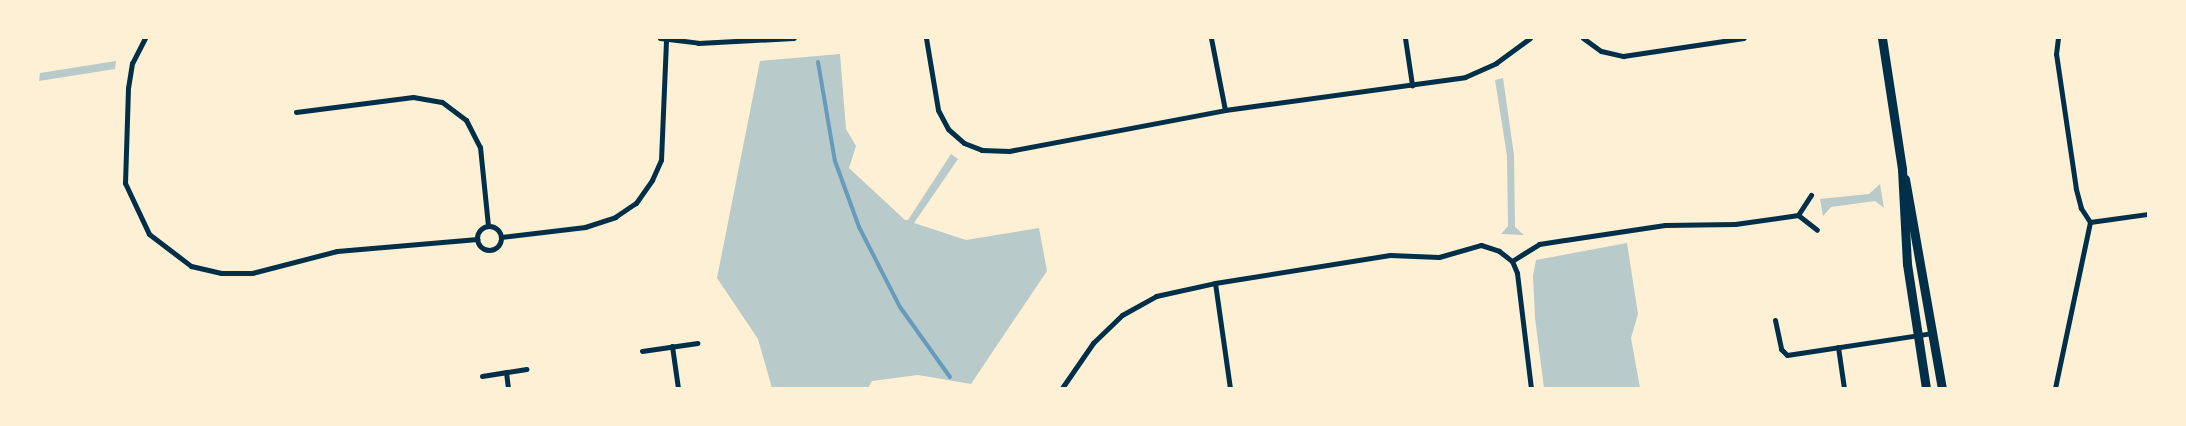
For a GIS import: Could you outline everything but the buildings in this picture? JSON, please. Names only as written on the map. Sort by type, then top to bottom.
[{"type":"main road","points":[[1882,38],[1902,170],[1907,264],[1926,388]]},
{"type":"main road","points":[[1902,170],[1910,193],[1942,388]]},
{"type":"street","points":[[144,38],[132,63],[128,88],[125,183],[149,234],[190,266],[220,273],[252,273],[337,251],[477,239]]},
{"type":"street","points":[[660,38],[698,43],[794,38]]},
{"type":"street","points":[[926,38],[938,110],[948,129],[964,143],[982,150],[1009,151],[1225,110],[1465,77],[1496,64],[1530,38]]},
{"type":"street","points":[[1211,38],[1225,110]]},
{"type":"street","points":[[1405,38],[1412,85]]},
{"type":"street","points":[[1583,38],[1601,51],[1623,56],[1744,38]]},
{"type":"street","points":[[2055,388],[2090,222],[2081,208],[2076,189],[2056,54],[2058,38]]},
{"type":"street","points":[[501,237],[586,227],[615,217],[636,202],[652,180],[661,160],[666,40]]},
{"type":"street","points":[[296,112],[413,97],[442,102],[466,120],[480,147],[488,226]]},
{"type":"street","points":[[1798,215],[1811,195]]},
{"type":"street","points":[[2090,222],[2148,214]]},
{"type":"street","points":[[1512,261],[1539,244],[1665,225],[1735,224],[1798,215],[1816,230]]},
{"type":"street","points":[[488,226],[495,228],[501,237],[500,244],[490,250],[483,249],[477,239],[481,229],[488,226]]},
{"type":"street","points":[[1062,388],[1093,343],[1122,315],[1156,296],[1215,283],[1390,255],[1438,257],[1481,245],[1499,251],[1512,261],[1518,280],[1530,388]]},
{"type":"street","points":[[1215,283],[1230,388]]},
{"type":"street","points":[[1775,320],[1781,349],[1787,355],[1917,337],[1933,333]]},
{"type":"street","points":[[642,351],[696,342]]},
{"type":"street","points":[[672,346],[678,388]]},
{"type":"street","points":[[1838,348],[1844,388]]},
{"type":"street","points":[[482,376],[526,369]]},
{"type":"street","points":[[506,372],[508,388]]},
{"type":"shaded area","points":[[840,54],[846,129],[856,146],[849,168],[905,220],[908,220],[951,154],[958,159],[914,223],[966,240],[1039,228],[1047,271],[971,384],[918,375],[872,381],[868,388],[772,388],[758,339],[717,278],[760,61]]},
{"type":"shaded area","points":[[116,61],[115,69],[39,81],[40,73]]},
{"type":"shaded area","points":[[1503,78],[1514,155],[1515,227],[1524,235],[1501,234],[1508,226],[1507,156],[1495,80]]},
{"type":"shaded area","points":[[1880,184],[1884,208],[1875,201],[1831,207],[1823,216],[1820,199],[1869,194]]},
{"type":"shaded area","points":[[1627,243],[1638,314],[1631,338],[1640,388],[1544,388],[1535,318],[1533,276],[1536,260]]},
{"type":"waterway","points":[[818,62],[835,161],[859,227],[900,307],[950,377]]}]
